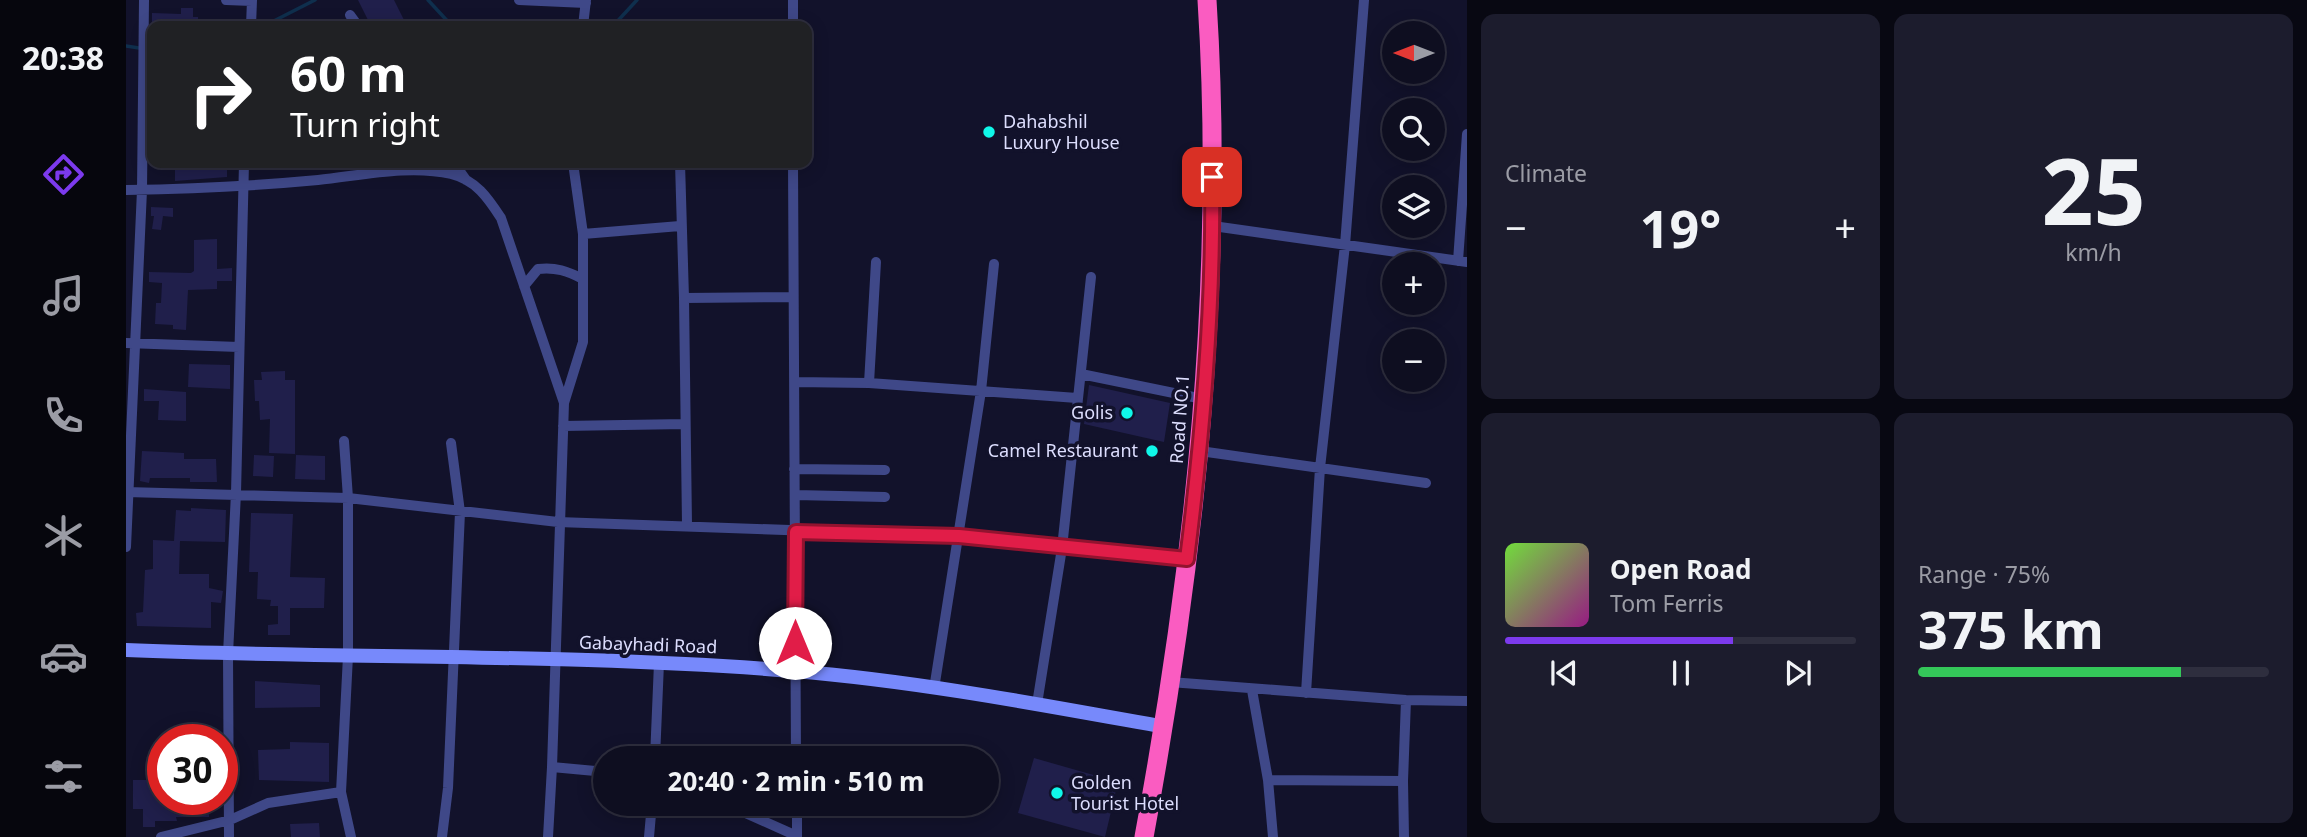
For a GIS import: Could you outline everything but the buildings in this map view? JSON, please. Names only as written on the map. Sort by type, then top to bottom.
[{"type":"highway","name":"Road NO.1","points":[[1144,837],[1165,727],[1200,451],[1213,226],[1207,0]]},
{"type":"street","points":[[126,547],[130,343],[142,190],[144,0]]},
{"type":"street","points":[[226,0],[252,1],[251,21]]},
{"type":"street","points":[[519,0],[586,2],[584,21]]},
{"type":"street","points":[[793,0],[793,21]]},
{"type":"street","points":[[1306,693],[1320,468],[1345,245],[1364,0]]},
{"type":"street","points":[[350,15],[354,21]]},
{"type":"street","points":[[1213,226],[1463,262],[1467,134]]},
{"type":"street","points":[[229,837],[228,654],[236,493],[244,168]]},
{"type":"street","points":[[458,168],[466,180],[486,196],[501,218],[564,403]]},
{"type":"street","points":[[548,837],[564,403],[583,342],[583,234],[574,168]]},
{"type":"street","points":[[680,168],[687,525]]},
{"type":"street","points":[[793,168],[796,746]]},
{"type":"street","points":[[126,190],[243,187],[420,171],[450,174],[466,180]]},
{"type":"street","points":[[583,234],[680,226]]},
{"type":"street","points":[[869,383],[876,262]]},
{"type":"street","points":[[934,689],[981,391],[994,264]]},
{"type":"street","points":[[524,285],[538,269],[564,269],[583,279]]},
{"type":"street","points":[[1037,704],[1062,548],[1091,277]]},
{"type":"street","points":[[684,298],[793,297]]},
{"type":"street","points":[[130,343],[239,346]]},
{"type":"street","points":[[1081,374],[1203,398]]},
{"type":"street","points":[[795,382],[869,383],[1077,398]]},
{"type":"street","points":[[563,426],[684,424]]},
{"type":"street","points":[[344,441],[348,498],[348,656],[341,792],[351,837]]},
{"type":"street","points":[[442,837],[448,788],[460,512],[451,443]]},
{"type":"street","points":[[1200,451],[1426,483]]},
{"type":"street","points":[[794,469],[885,470]]},
{"type":"street","points":[[128,492],[348,498],[558,522],[959,536],[1187,559]]},
{"type":"street","points":[[795,495],[885,497]]},
{"type":"street","name":"Gabayhadi Road","points":[[126,650],[659,663],[795,671],[1037,704],[1165,727]]},
{"type":"street","points":[[656,746],[659,663]]},
{"type":"street","points":[[1170,682],[1406,700],[1467,701]]},
{"type":"street","points":[[1252,690],[1268,780],[1273,837]]},
{"type":"street","points":[[1404,837],[1406,700]]},
{"type":"street","points":[[552,768],[593,771]]},
{"type":"street","points":[[1268,780],[1403,781]]},
{"type":"street","points":[[161,837],[230,820],[268,803],[341,792]]},
{"type":"street","points":[[649,837],[651,816]]},
{"type":"street","points":[[751,816],[797,837],[797,816]]},
{"type":"waterway","points":[[274,21],[315,0]]},
{"type":"waterway","points":[[428,0],[447,21]]},
{"type":"waterway","points":[[618,21],[637,0]]},
{"type":"waterway","points":[[126,46],[147,49]]},
{"type":"place","name":"Dahabshil Luxury House","points":[[989,132]]},
{"type":"place","name":"Golis","points":[[1127,413]]},
{"type":"place","name":"Camel Restaurant","points":[[1152,451]]},
{"type":"place","name":"Golden Tourist Hotel","points":[[1057,793]]},
{"type":"route","points":[[795,643],[796,532],[959,536],[1187,559],[1200,451],[1213,226],[1212,177]]}]
